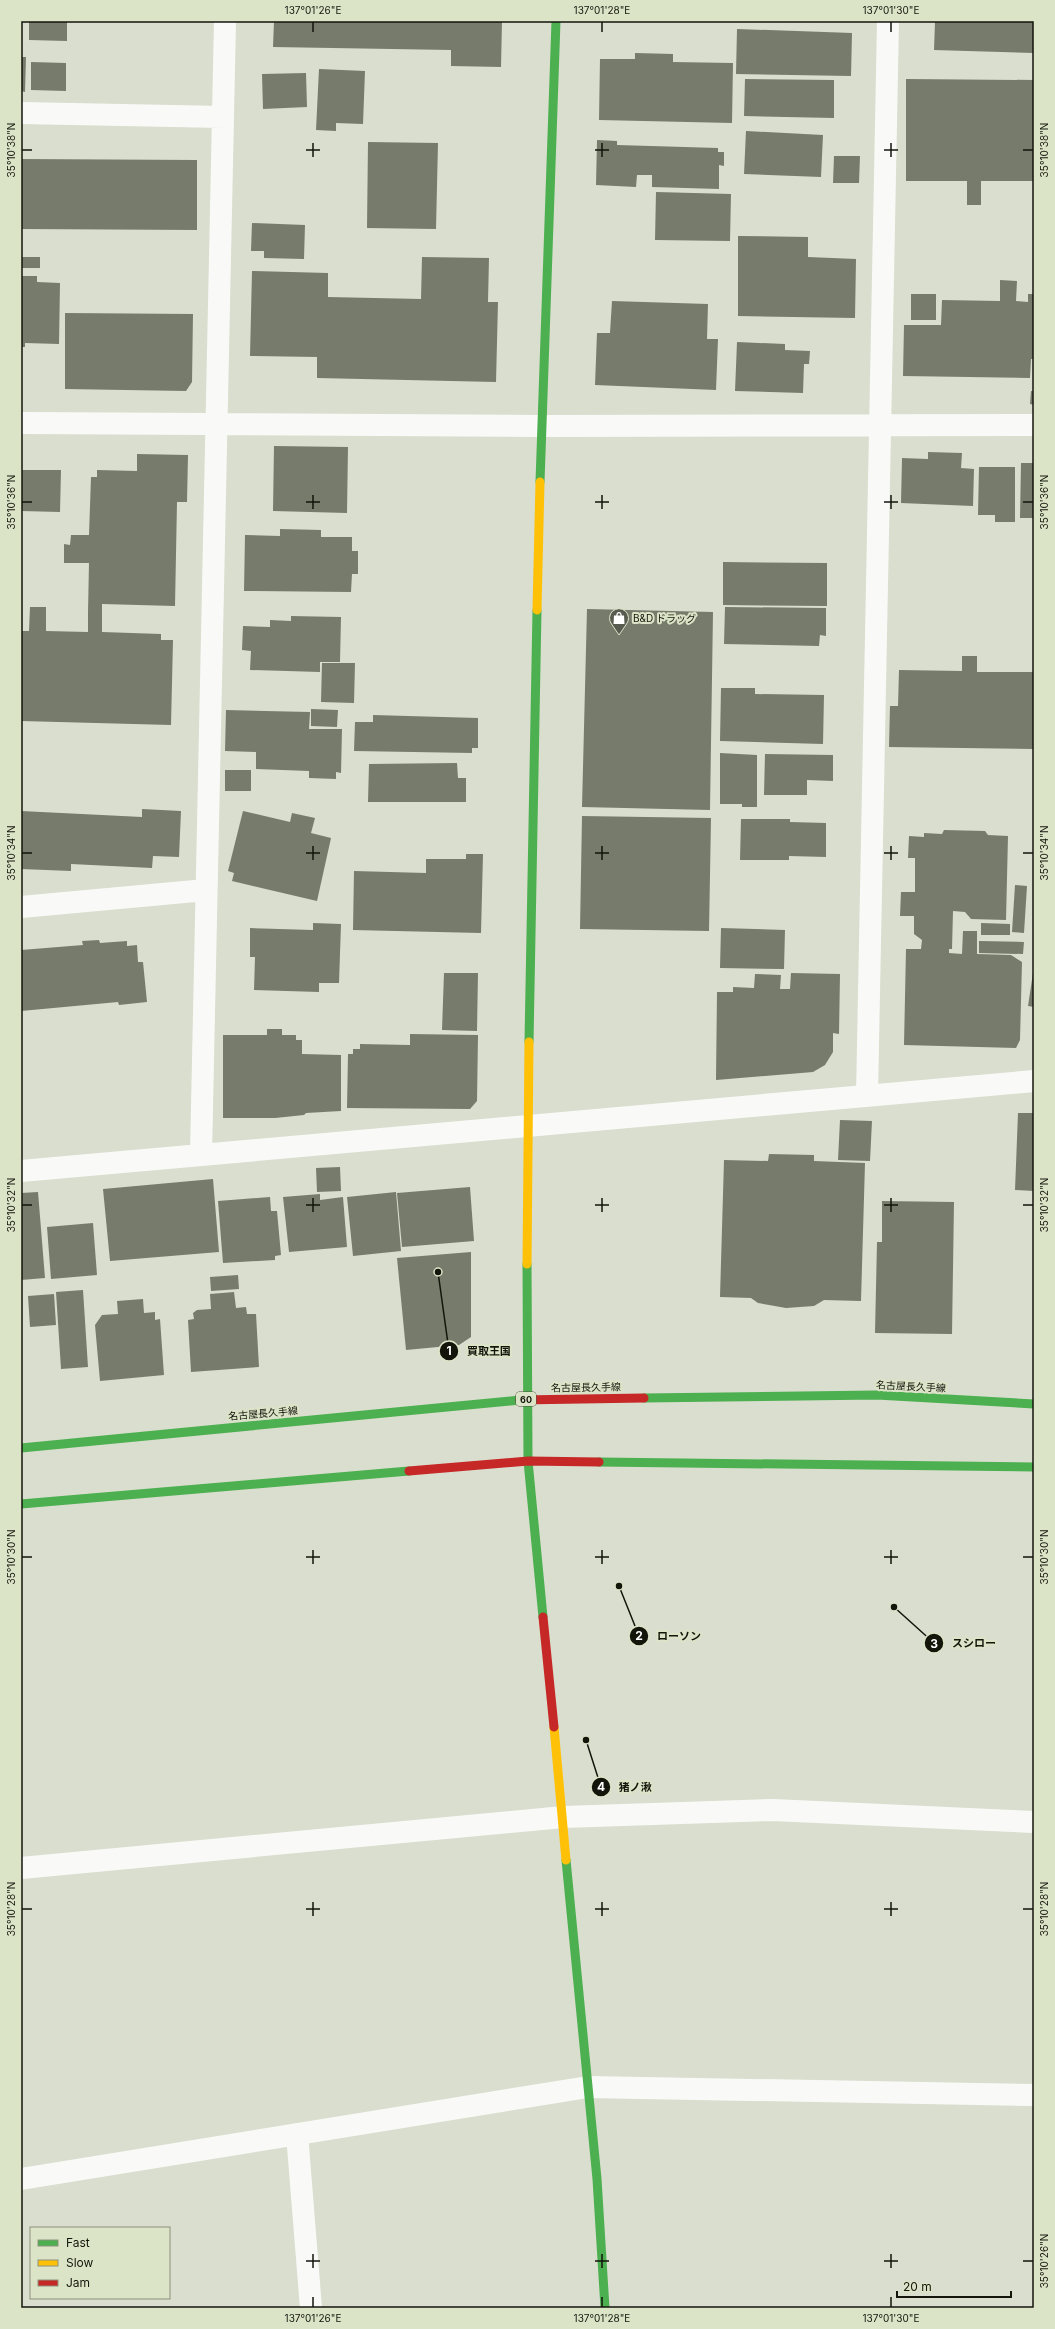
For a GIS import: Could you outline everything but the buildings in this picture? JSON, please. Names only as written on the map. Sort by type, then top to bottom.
[{"type":"street","points":[[201,1155],[225,21]]},
{"type":"street","points":[[556,21],[541,426],[527,1126],[528,1461],[598,2179],[605,2308]]},
{"type":"street","points":[[867,1096],[888,21]]},
{"type":"street","points":[[21,113],[223,117]]},
{"type":"street","points":[[21,423],[541,426],[1034,425]]},
{"type":"street","points":[[21,907],[206,890]]},
{"type":"street","points":[[21,1171],[1034,1081]]},
{"type":"street","name":"名古屋長久手線","points":[[21,1448],[529,1399],[877,1395],[1034,1404]]},
{"type":"street","points":[[21,1504],[528,1461],[1034,1467]]},
{"type":"street","points":[[21,1868],[563,1817],[773,1810],[1034,1822]]},
{"type":"street","points":[[21,2179],[588,2087],[1034,2095]]},
{"type":"street","points":[[297,2134],[311,2308]]},
{"type":"traffic: fast","points":[[540,482],[556,21]]},
{"type":"traffic: fast","points":[[529,1042],[537,610]]},
{"type":"traffic: fast","points":[[527,1264],[528,1461],[543,1617]]},
{"type":"traffic: fast","points":[[644,1398],[877,1395],[1034,1404]]},
{"type":"traffic: fast","points":[[21,1448],[520,1400]]},
{"type":"traffic: fast","points":[[599,1462],[1034,1467]]},
{"type":"traffic: fast","points":[[21,1504],[409,1471]]},
{"type":"traffic: fast","points":[[566,1860],[597,2179],[605,2308]]},
{"type":"traffic: slow","points":[[537,610],[540,482]]},
{"type":"traffic: slow","points":[[527,1264],[529,1042]]},
{"type":"traffic: slow","points":[[554,1727],[566,1860]]},
{"type":"traffic: jam","points":[[520,1400],[644,1398]]},
{"type":"traffic: jam","points":[[409,1471],[528,1461],[599,1462]]},
{"type":"traffic: jam","points":[[543,1617],[554,1727]]},
{"type":"place","name":"B&D ドラッグ","points":[[619,635]]},
{"type":"place","name":"買取王国","points":[[438,1272]]},
{"type":"place","name":"ローソン","points":[[619,1586]]},
{"type":"place","name":"スシロー","points":[[894,1607]]},
{"type":"place","name":"猪ノ湫","points":[[586,1740]]}]
